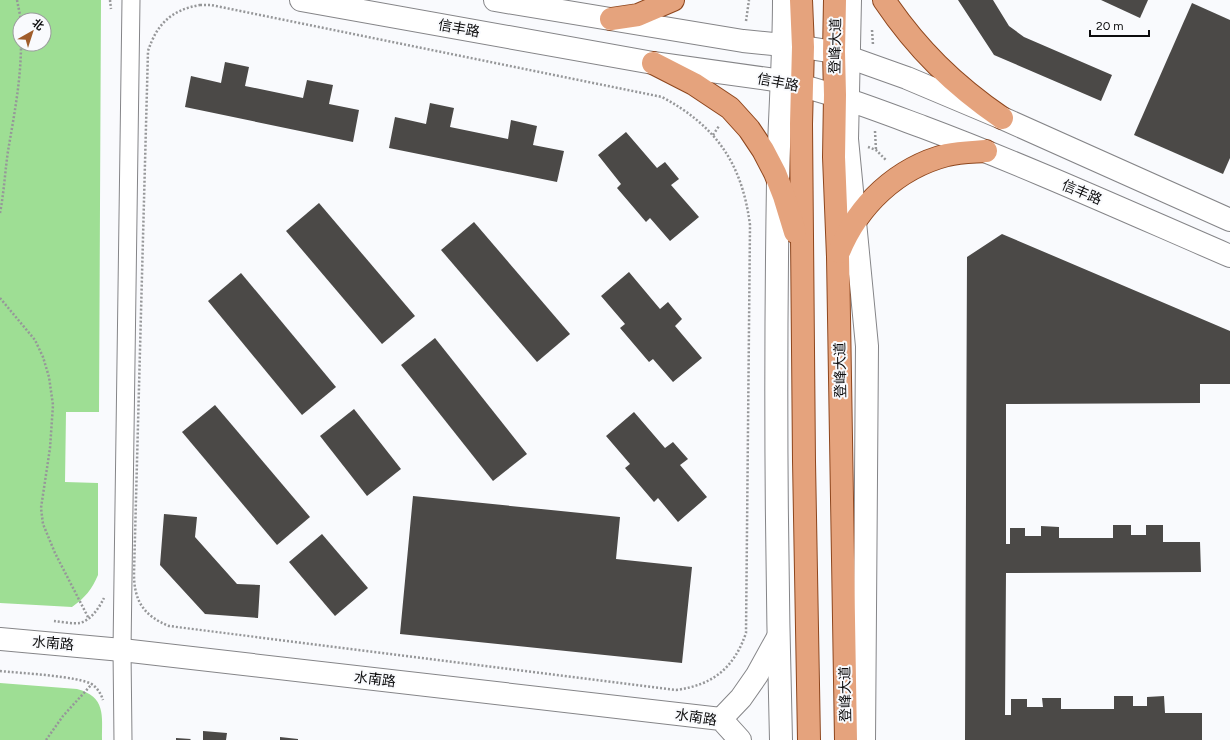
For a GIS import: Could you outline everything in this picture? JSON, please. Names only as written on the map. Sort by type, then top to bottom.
[{"type":"main road","points":[[611,19],[638,15],[673,0]]},
{"type":"main road","points":[[801,0],[794,46],[792,84],[801,124],[804,461],[809,740]]},
{"type":"main road","name":"登峰大道","points":[[836,0],[841,54],[842,98],[834,157],[838,257],[846,740]]},
{"type":"main road","points":[[884,0],[914,41],[934,63],[978,102],[1002,118]]},
{"type":"main road","points":[[653,63],[694,84],[730,108],[749,129],[763,150],[778,181],[802,249]]},
{"type":"main road","points":[[838,257],[844,239],[854,222],[878,193],[893,180],[910,170],[947,155],[986,151]]},
{"type":"street","points":[[123,740],[122,650],[131,0]]},
{"type":"street","name":"信丰路","points":[[301,0],[653,63],[792,84],[842,98],[986,151],[1230,256]]},
{"type":"street","points":[[495,0],[743,41],[794,46],[841,54],[907,78],[1002,118],[1230,220]]},
{"type":"street","points":[[784,0],[794,46]]},
{"type":"street","points":[[841,54],[850,0]]},
{"type":"street","points":[[781,740],[775,425],[778,181],[792,84]]},
{"type":"street","points":[[842,98],[848,139],[854,222],[867,346],[864,740]]},
{"type":"street","points":[[721,719],[741,698],[778,636]]},
{"type":"street","name":"水南路","points":[[0,639],[122,650],[721,719],[740,740]]},
{"type":"path","points":[[17,0],[19,12]]},
{"type":"path","points":[[194,6],[211,6],[662,97],[680,106],[695,118],[710,131],[722,147],[733,164],[741,184],[747,204],[750,225],[746,634],[736,657],[728,666],[709,681],[698,686],[676,690],[169,626],[158,622],[149,614],[142,606],[137,596],[134,585],[134,574],[147,62],[151,41],[162,24],[179,11],[194,6]]},
{"type":"path","points":[[0,213],[15,112],[21,52]]},
{"type":"path","points":[[0,298],[35,340],[43,357],[49,377],[53,405],[50,448],[41,508],[43,524],[55,553],[89,619]]},
{"type":"path","points":[[48,621],[80,623],[89,619],[97,610],[102,601]]},
{"type":"path","points":[[0,671],[79,679],[92,684],[101,694],[104,701]]},
{"type":"path","points":[[46,740],[63,716],[92,684]]},
{"type":"green space","points":[[0,0],[101,0],[99,412],[66,412],[65,482],[98,483],[98,575],[88,593],[72,607],[0,603]]},
{"type":"green space","points":[[0,683],[77,689],[86,692],[98,702],[100,708],[102,715],[102,740],[0,740]]},
{"type":"building","points":[[958,0],[993,0],[1009,26],[1024,37],[1112,75],[1101,101],[994,55]]},
{"type":"building","points":[[1101,0],[1148,0],[1140,18]]},
{"type":"building","points":[[1192,3],[1230,20],[1230,158],[1223,174],[1134,135]]},
{"type":"building","points":[[225,62],[249,67],[245,86],[303,98],[307,80],[333,85],[329,104],[359,110],[353,142],[185,107],[191,76],[221,83]]},
{"type":"building","points":[[430,103],[454,108],[450,127],[508,139],[511,120],[537,126],[533,145],[564,151],[557,182],[389,148],[395,117],[426,124]]},
{"type":"building","points":[[626,132],[657,168],[665,162],[679,179],[671,185],[699,217],[670,241],[650,218],[646,222],[617,188],[621,184],[598,155]]},
{"type":"building","points":[[319,203],[415,316],[382,344],[286,231]]},
{"type":"building","points":[[474,222],[570,334],[537,362],[441,250]]},
{"type":"building","points":[[1002,234],[1230,331],[1230,384],[1200,384],[1200,403],[1006,404],[1006,544],[1010,544],[1010,528],[1025,528],[1025,536],[1041,536],[1041,526],[1059,527],[1059,538],[1113,538],[1113,525],[1131,525],[1131,535],[1146,535],[1146,525],[1163,525],[1163,542],[1200,542],[1201,572],[1006,573],[1005,715],[1011,715],[1011,699],[1027,699],[1027,707],[1043,707],[1042,698],[1061,698],[1061,709],[1114,709],[1114,696],[1133,696],[1133,706],[1147,706],[1147,697],[1164,696],[1165,713],[1202,713],[1202,740],[965,740],[967,257]]},
{"type":"building","points":[[629,272],[660,309],[668,302],[682,319],[675,326],[702,358],[673,382],[653,359],[649,362],[620,328],[625,324],[601,296]]},
{"type":"building","points":[[241,273],[336,387],[302,415],[208,301]]},
{"type":"building","points":[[435,338],[527,454],[493,481],[401,365]]},
{"type":"building","points":[[215,405],[310,517],[277,545],[182,432]]},
{"type":"building","points":[[354,409],[401,469],[367,496],[320,436]]},
{"type":"building","points":[[634,412],[665,448],[673,442],[688,459],[680,465],[707,497],[678,522],[658,498],[654,502],[625,468],[630,464],[606,436]]},
{"type":"building","points":[[413,496],[620,517],[616,559],[692,567],[682,663],[400,634]]},
{"type":"building","points":[[164,514],[197,517],[195,537],[237,584],[260,585],[258,618],[205,614],[160,565]]},
{"type":"building","points":[[322,534],[368,588],[335,616],[289,562]]},
{"type":"building","points":[[203,731],[227,733],[226,740],[203,740]]},
{"type":"building","points":[[280,737],[298,739],[298,740],[280,740]]},
{"type":"building","points":[[176,738],[191,739],[176,740]]}]
